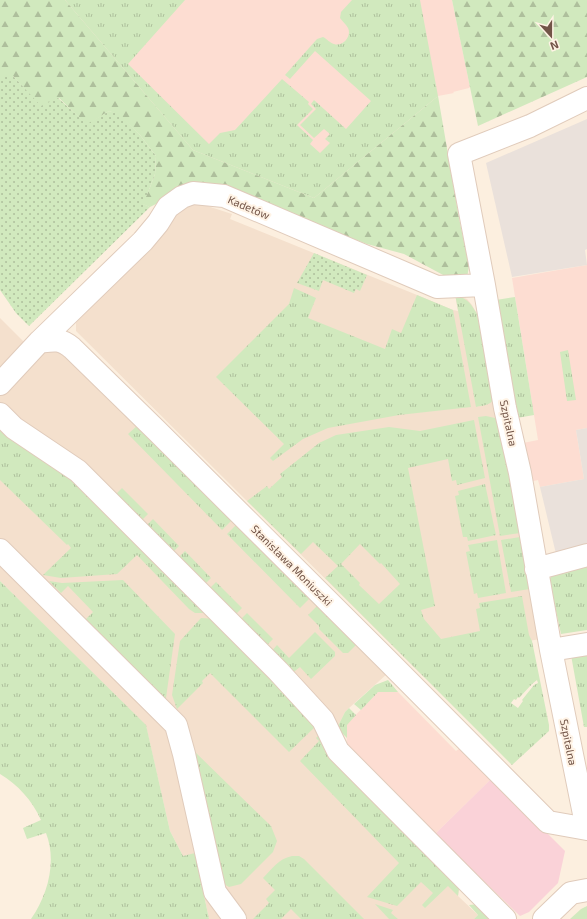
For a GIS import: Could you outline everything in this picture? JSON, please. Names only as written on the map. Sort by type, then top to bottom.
[{"type":"street","name":"Szpitalna","points":[[587,98],[530,126],[459,154],[484,285],[505,408],[520,474],[551,650],[587,829]]},
{"type":"street","name":"Kadetów","points":[[39,342],[144,241],[168,207],[182,197],[193,192],[224,196],[437,287],[484,285]]},
{"type":"street","name":"Stanisława Moniuszki","points":[[39,342],[57,340],[66,343],[72,348],[173,446],[548,822],[587,829]]},
{"type":"street","points":[[0,384],[39,342]]},
{"type":"street","points":[[0,414],[14,428],[78,471],[278,671],[322,720],[338,751],[505,919]]},
{"type":"street","points":[[0,550],[176,726],[184,754],[215,892],[235,919]]},
{"type":"street","points":[[536,569],[587,555]]},
{"type":"street","points":[[551,650],[587,644]]},
{"type":"street","points":[[544,919],[571,893],[587,890]]},
{"type":"shaded area","points":[[65,0],[452,0],[470,87],[453,92],[454,93],[438,96],[314,198],[193,150]]},
{"type":"shaded area","points":[[587,119],[587,249],[585,250],[587,265],[512,277],[486,163]]},
{"type":"shaded area","points":[[187,202],[198,203],[232,214],[230,219],[453,310],[458,311],[455,294],[467,299],[472,305],[477,314],[540,639],[529,641],[422,675],[76,331],[76,323],[79,316]]},
{"type":"shaded area","points":[[587,265],[587,428],[576,430],[584,479],[540,487],[538,480],[529,482],[523,443],[538,440],[512,278]]},
{"type":"shaded area","points":[[0,318],[26,344],[0,370]]},
{"type":"shaded area","points":[[51,351],[64,353],[387,674],[345,712],[339,724],[324,738],[459,888],[458,896],[478,915],[474,919],[209,919],[195,854],[183,856],[170,831],[146,726],[0,581],[0,396],[38,356]]},
{"type":"shaded area","points":[[587,428],[587,550],[557,558],[540,487],[584,479],[576,430]]},
{"type":"shaded area","points":[[378,692],[398,692],[456,751],[460,748],[492,778],[435,834],[347,746],[346,725]]},
{"type":"shaded area","points":[[492,778],[565,851],[558,883],[529,912],[520,916],[435,834]]},
{"type":"green space","points":[[0,0],[65,0],[193,150],[314,198],[438,96],[459,218],[469,266],[467,278],[445,276],[404,254],[367,244],[226,190],[182,191],[150,207],[142,204],[155,174],[156,156],[140,135],[120,115],[109,111],[87,125],[59,98],[41,107],[13,76],[0,76]]},
{"type":"green space","points":[[65,0],[185,0],[128,64],[209,144],[220,133],[235,130],[282,79],[309,102],[308,104],[313,109],[297,125],[313,140],[310,144],[320,153],[330,143],[325,139],[330,134],[324,129],[314,138],[300,125],[316,109],[311,104],[314,100],[346,129],[371,101],[315,51],[290,79],[285,75],[317,39],[323,37],[337,45],[346,40],[349,31],[340,18],[341,12],[352,0],[420,0],[438,96],[314,198],[193,150]]},
{"type":"green space","points":[[452,0],[587,0],[587,77],[478,126]]},
{"type":"green space","points":[[0,76],[13,76],[41,106],[58,98],[87,124],[109,111],[120,114],[140,135],[156,156],[155,174],[143,204],[150,207],[29,326],[16,313],[0,290]]},
{"type":"green space","points":[[314,253],[367,275],[360,291],[356,289],[354,293],[323,280],[319,291],[297,283]]},
{"type":"green space","points":[[294,288],[316,298],[308,318],[385,349],[392,329],[401,333],[417,295],[453,310],[471,407],[399,415],[328,428],[303,439],[273,461],[270,458],[284,444],[216,377],[289,304]]},
{"type":"green space","points":[[455,294],[468,302],[477,314],[494,398],[493,401],[486,405],[476,407]]},
{"type":"green space","points":[[515,297],[534,415],[517,418],[496,300]]},
{"type":"green space","points":[[568,350],[576,400],[567,401],[560,352]]},
{"type":"green space","points":[[486,416],[498,420],[520,533],[500,536],[478,417]]},
{"type":"green space","points":[[474,420],[485,478],[457,485],[456,480],[452,481],[448,459],[408,468],[435,606],[421,610],[424,619],[441,639],[480,631],[476,609],[480,608],[479,603],[522,596],[549,731],[512,765],[325,578],[338,566],[313,542],[301,554],[247,501],[267,486],[269,489],[282,477],[280,474],[319,443],[336,435],[389,427],[420,431]],"holes":[[[360,544],[380,564],[381,563],[400,584],[379,604],[359,585],[360,583],[341,564]],[[537,680],[538,683],[534,685],[522,700],[523,701],[518,708],[511,703],[514,699],[516,700],[518,697],[519,698]]]},
{"type":"green space","points":[[0,425],[62,469],[210,613],[195,613],[189,609],[137,555],[117,574],[61,578],[43,575],[71,548],[0,480]]},
{"type":"green space","points":[[138,425],[233,519],[222,530],[128,434]]},
{"type":"green space","points":[[485,484],[496,535],[468,541],[467,537],[463,537],[455,496],[459,495],[458,491]]},
{"type":"green space","points":[[122,488],[148,514],[139,523],[113,497]]},
{"type":"green space","points":[[153,519],[179,546],[171,554],[144,528]]},
{"type":"green space","points":[[237,524],[311,597],[300,608],[227,534]]},
{"type":"green space","points":[[520,537],[530,589],[511,592],[501,540]]},
{"type":"green space","points":[[497,540],[506,593],[478,598],[477,593],[474,594],[466,552],[470,551],[468,545]]},
{"type":"green space","points":[[185,551],[211,578],[203,586],[176,560]]},
{"type":"green space","points":[[587,562],[587,630],[561,634],[549,579],[559,570]]},
{"type":"green space","points":[[123,580],[175,634],[165,705],[83,622],[93,612],[68,586],[61,593],[49,581],[62,583]]},
{"type":"green space","points":[[0,581],[146,725],[170,831],[183,856],[195,853],[209,919],[31,919],[37,910],[46,889],[51,866],[51,855],[46,833],[27,839],[23,828],[41,820],[24,794],[13,783],[0,774]]},
{"type":"green space","points":[[216,582],[242,608],[233,617],[207,591]]},
{"type":"green space","points":[[318,605],[357,644],[348,653],[343,653],[319,629],[319,626],[308,615]]},
{"type":"green space","points":[[247,613],[273,639],[264,648],[238,622]]},
{"type":"green space","points":[[201,618],[216,619],[317,725],[289,752],[210,673],[202,681],[203,683],[177,709],[172,695],[180,641]]},
{"type":"green space","points":[[315,632],[335,652],[335,656],[311,679],[300,667],[291,674],[270,653],[277,645],[289,658]]},
{"type":"green space","points":[[587,652],[587,727],[584,727],[571,655]]},
{"type":"green space","points":[[388,680],[398,692],[378,692],[361,710],[354,704],[375,685]]},
{"type":"green space","points":[[349,708],[356,715],[347,725],[347,738],[337,728],[345,712]]},
{"type":"green space","points":[[320,734],[459,881],[458,896],[448,886],[425,908],[422,905],[433,893],[421,882],[397,906],[367,897],[399,863],[300,761],[319,741],[316,738]]},
{"type":"green space","points":[[194,751],[271,826],[277,841],[273,852],[241,884],[229,887],[222,883]]},
{"type":"green space","points":[[292,856],[299,856],[304,859],[364,919],[301,919],[291,909],[281,919],[253,919],[269,903],[266,899],[275,890],[263,878],[279,862]]},
{"type":"green space","points":[[375,904],[393,910],[391,913],[398,919],[389,919]]},
{"type":"green space","points":[[480,904],[499,919],[474,919],[478,915],[469,905]]},
{"type":"green space","points":[[587,906],[587,919],[570,919],[581,909]]}]
